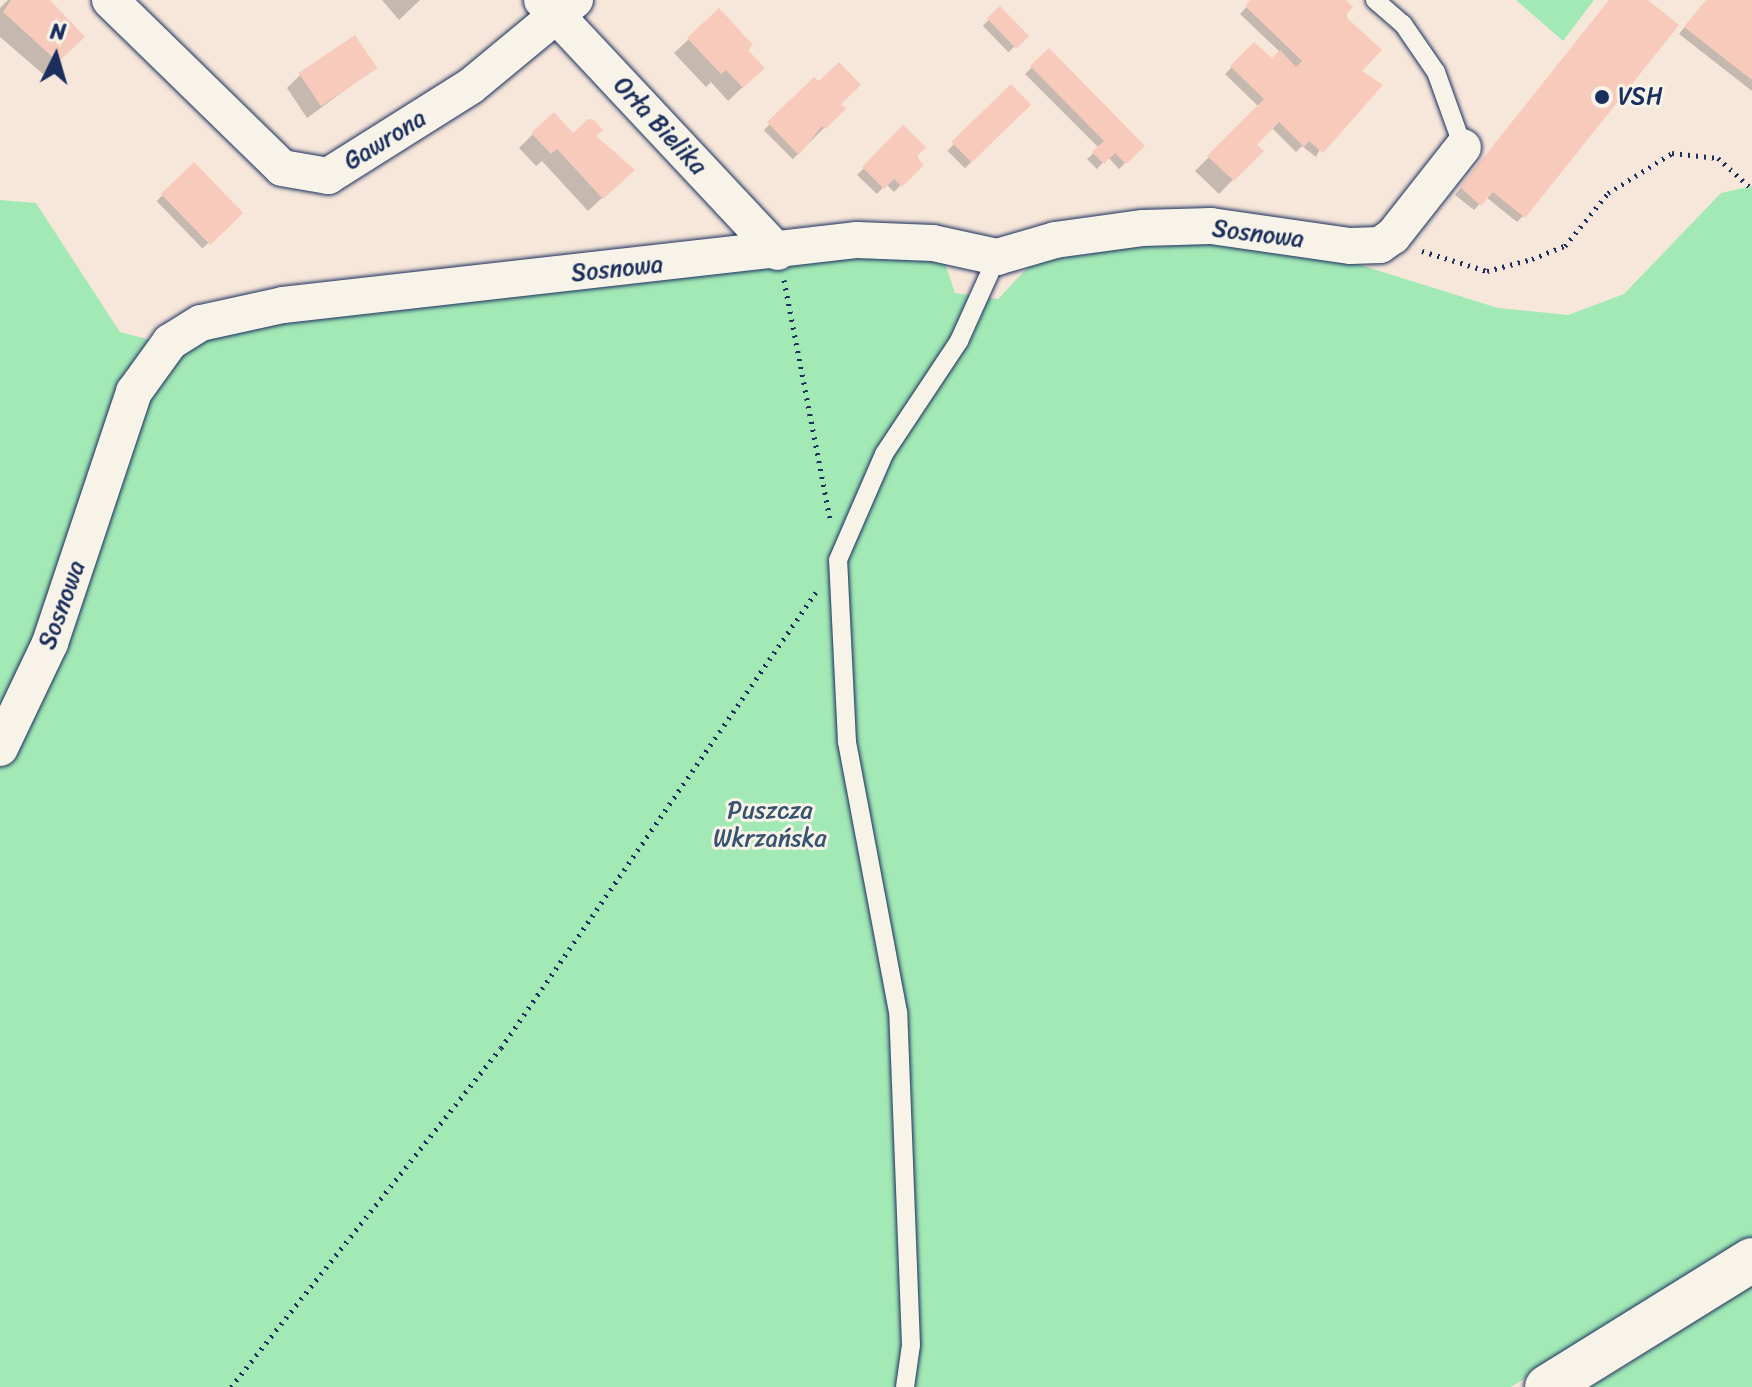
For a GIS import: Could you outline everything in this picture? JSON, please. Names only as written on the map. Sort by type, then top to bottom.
[{"type":"street","name":"Gawrona","points":[[110,0],[282,168],[328,176],[471,86],[557,5]]},
{"type":"street","name":"Orła Bielika","points":[[557,5],[778,252]]},
{"type":"street","points":[[1393,236],[1463,147]]},
{"type":"street","name":"Sosnowa","points":[[0,748],[50,643],[134,392],[170,342],[201,323],[283,305],[778,252],[857,240],[933,243],[997,257],[1055,240],[1143,228],[1211,226],[1350,246],[1380,245],[1393,236]]},
{"type":"street","points":[[1547,1387],[1752,1260]]},
{"type":"lane","points":[[1375,0],[1403,24],[1436,72],[1463,147]]},
{"type":"lane","points":[[905,1387],[911,1345],[898,1012],[847,742],[838,560],[884,454],[959,341],[997,257]]},
{"type":"path","points":[[1393,236],[1438,259],[1487,271],[1565,246],[1608,193],[1672,153],[1718,158],[1752,189]]},
{"type":"path","points":[[231,1387],[501,1048],[838,560],[778,252]]},
{"type":"green space","points":[[1516,0],[1594,0],[1563,41]]},
{"type":"green space","name":"Puszcza Wkrzańska","points":[[1752,186],[1752,1239],[1511,1387],[0,1387],[0,200],[36,203],[120,332],[181,348],[221,328],[858,250],[943,258],[955,293],[998,299],[1033,262],[1165,238],[1338,258],[1498,308],[1568,315],[1624,294],[1721,193]]},
{"type":"green space","points":[[1752,1286],[1752,1387],[1591,1387]]},
{"type":"building","points":[[11,0],[50,0],[85,37],[58,62],[3,12]]},
{"type":"building","points":[[1250,0],[1346,0],[1353,7],[1345,16],[1382,50],[1362,71],[1383,85],[1323,153],[1309,141],[1304,147],[1279,122],[1257,145],[1264,151],[1234,181],[1207,156],[1264,99],[1230,66],[1254,42],[1272,58],[1280,50],[1296,67],[1302,61],[1245,6]]},
{"type":"building","points":[[1609,0],[1648,0],[1679,25],[1525,218],[1493,192],[1481,206],[1460,187]]},
{"type":"building","points":[[1706,0],[1752,0],[1752,80],[1684,27]]},
{"type":"building","points":[[1000,6],[1029,36],[1016,49],[987,19]]},
{"type":"building","points":[[719,8],[753,45],[748,50],[765,68],[743,88],[726,70],[721,74],[687,38]]},
{"type":"building","points":[[355,35],[377,68],[321,106],[299,73]]},
{"type":"building","points":[[1049,48],[1145,146],[1126,164],[1115,153],[1104,164],[1092,152],[1104,141],[1030,66]]},
{"type":"building","points":[[839,62],[861,85],[841,104],[846,109],[825,129],[822,126],[799,155],[767,122],[814,77],[819,81]]},
{"type":"building","points":[[1011,84],[1031,105],[971,163],[951,142]]},
{"type":"building","points":[[554,112],[573,133],[588,119],[594,120],[603,130],[596,136],[635,170],[603,199],[557,149],[551,154],[531,133]]},
{"type":"building","points":[[903,125],[926,147],[916,157],[924,165],[902,187],[894,179],[884,189],[862,167]]},
{"type":"building","points":[[194,162],[243,213],[210,245],[161,194]]},
{"type":"place","name":"VSH","points":[[1602,97]]}]
